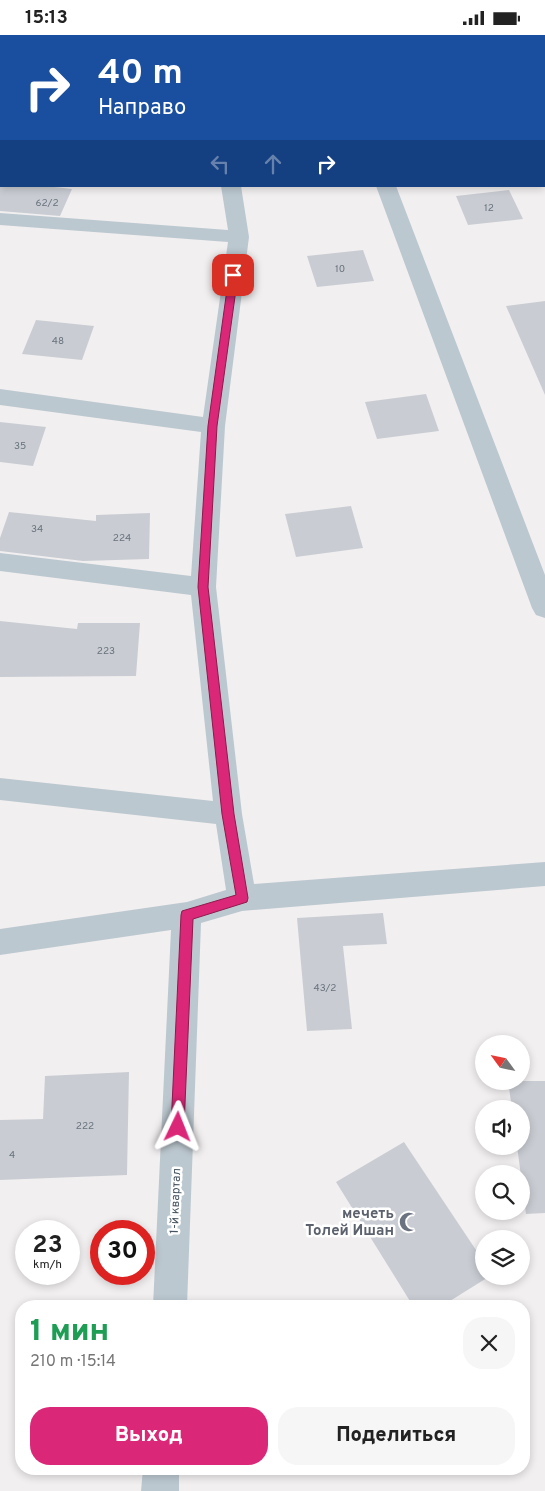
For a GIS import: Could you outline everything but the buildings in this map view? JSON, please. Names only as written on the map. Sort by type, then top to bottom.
[{"type":"street","points":[[232,187],[239,237],[213,426],[203,587],[228,814],[242,898]]},
{"type":"street","points":[[386,187],[545,608]]},
{"type":"street","points":[[0,219],[239,237]]},
{"type":"street","points":[[0,397],[213,426]]},
{"type":"street","points":[[0,563],[203,587]]},
{"type":"street","points":[[0,789],[228,814]]},
{"type":"street","points":[[0,942],[187,915],[242,898],[545,875]]},
{"type":"street","name":"1-й квартал","points":[[170,1300],[187,915]]},
{"type":"street","points":[[160,1491],[161,1475]]},
{"type":"place","name":"мечеть Толей Ишан","points":[[409,1222]]},
{"type":"route","points":[[178,1127],[187,915],[242,898],[228,814],[203,587],[213,426],[233,275]]}]
